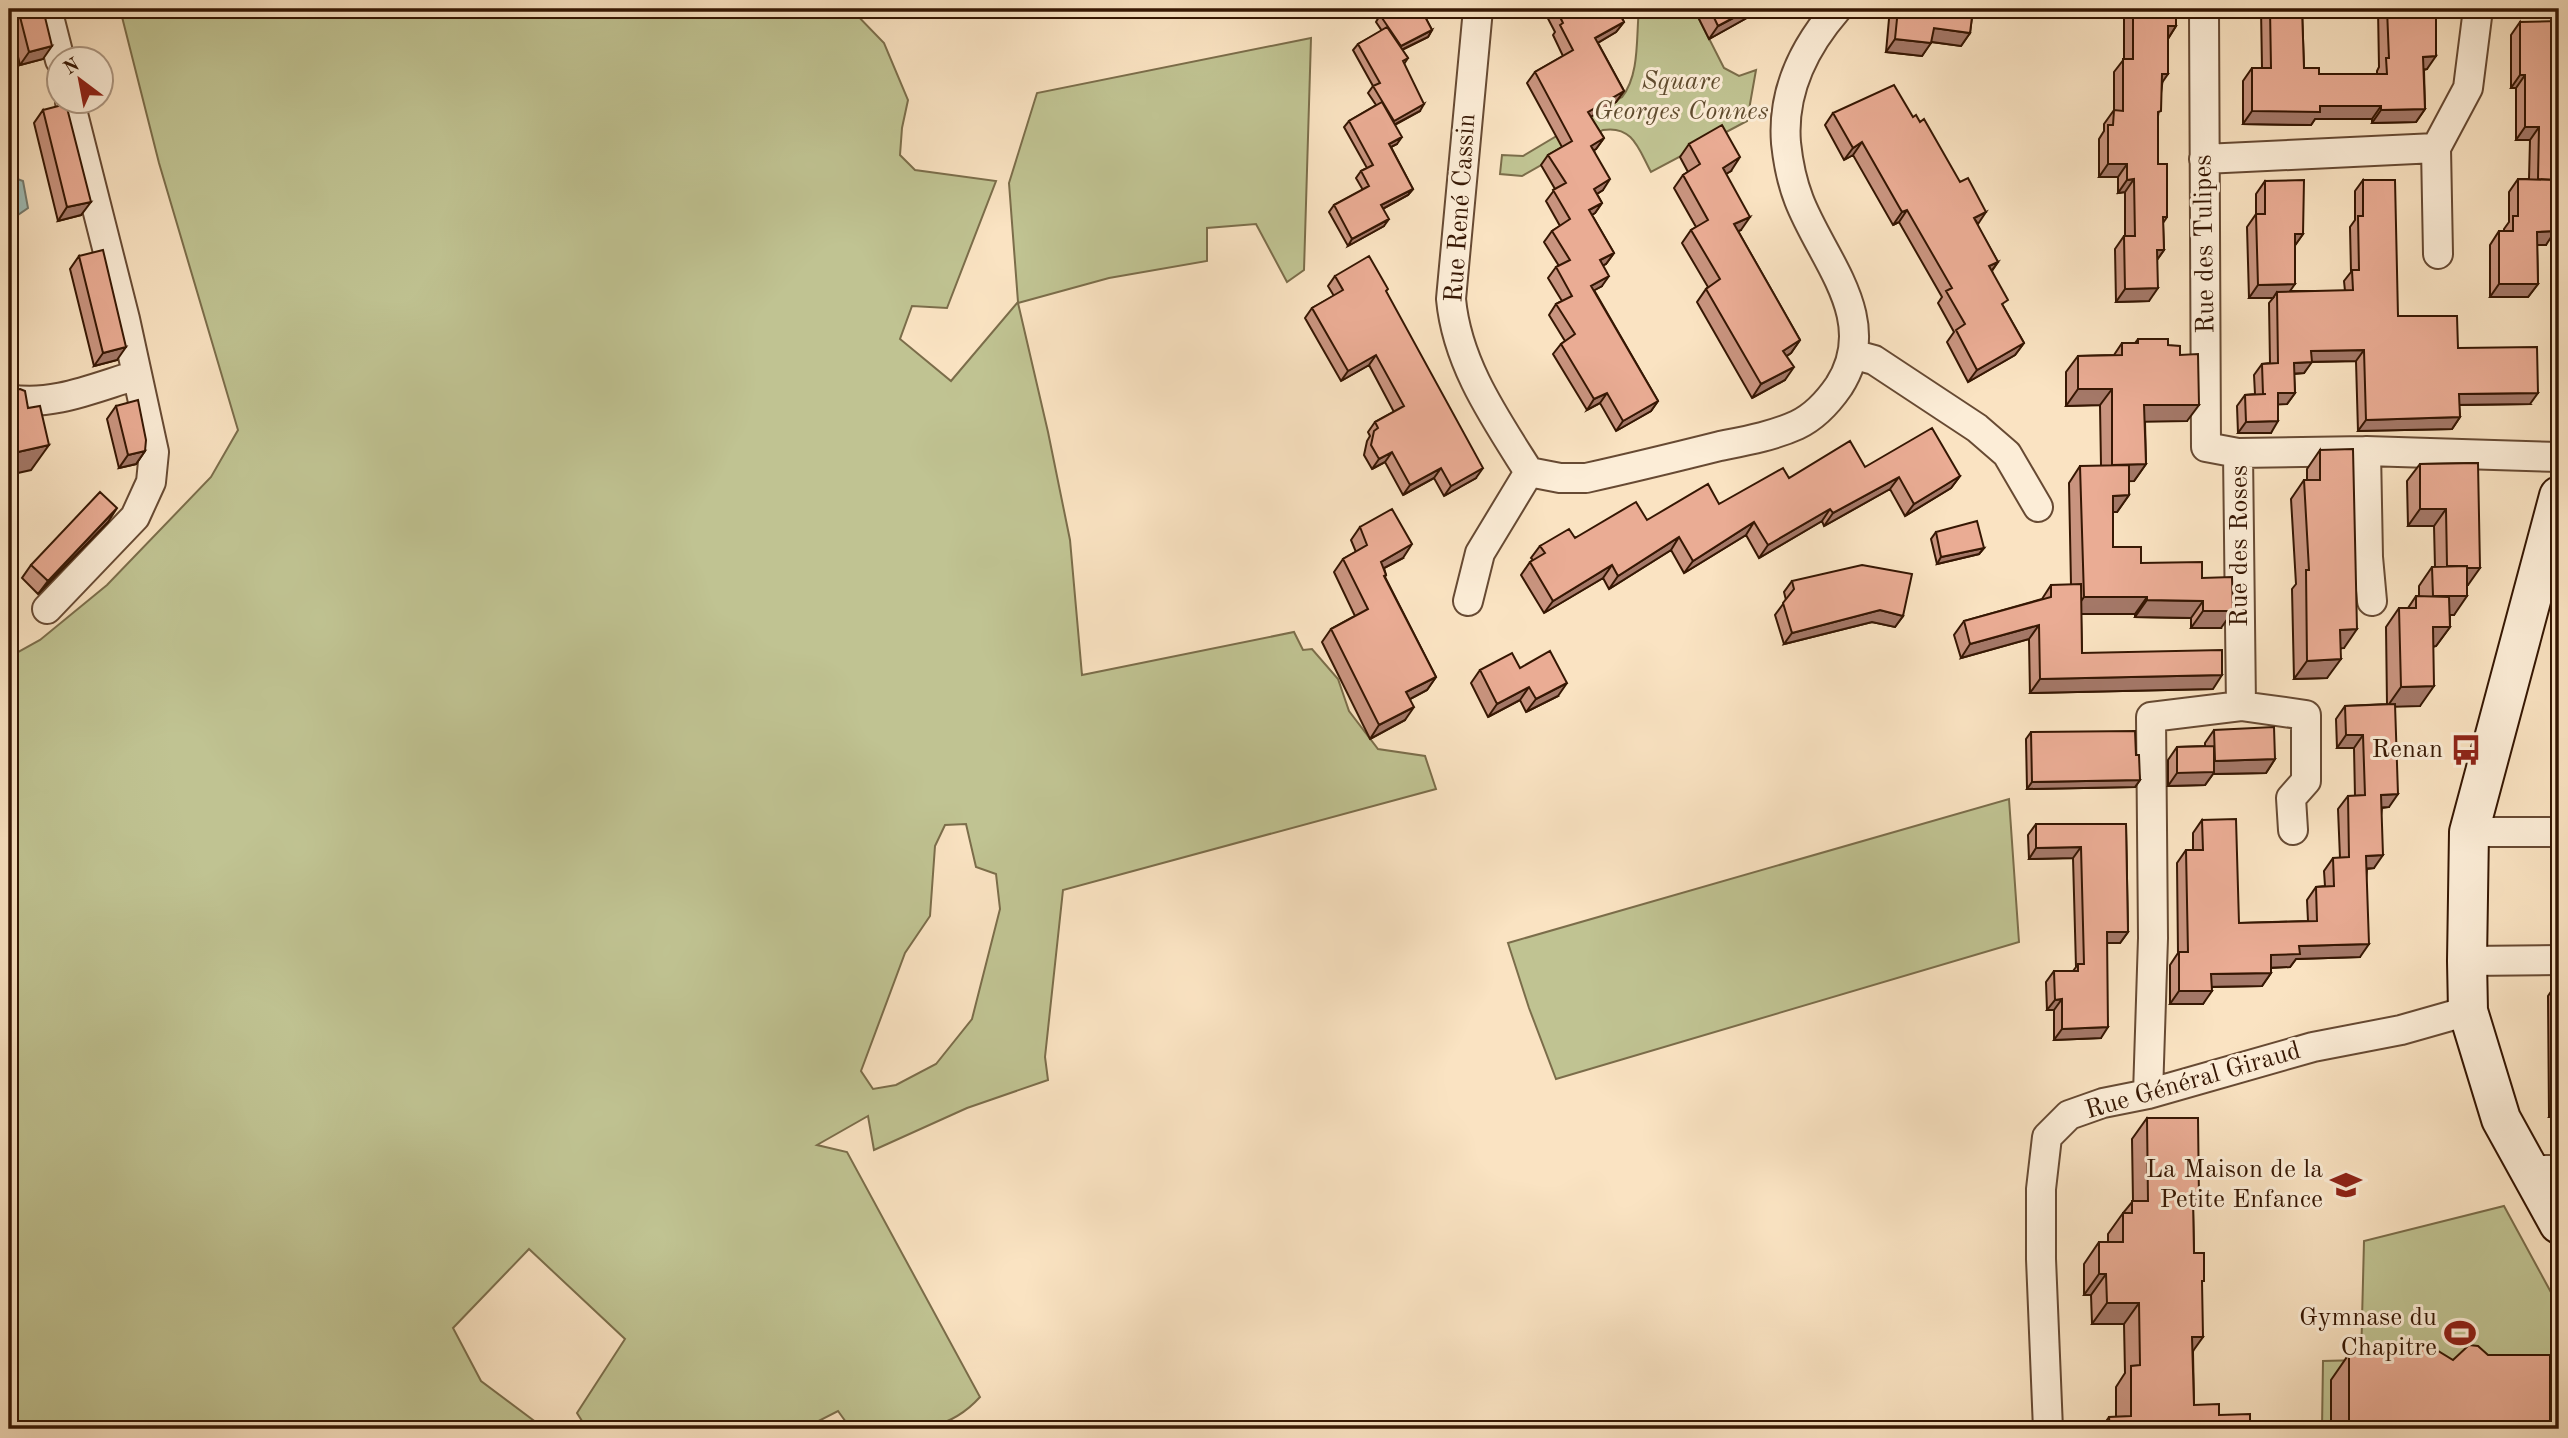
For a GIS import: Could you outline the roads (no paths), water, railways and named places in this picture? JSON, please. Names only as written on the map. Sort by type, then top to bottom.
[{"type":"main road","points":[[2559,496],[2469,832],[2467,961],[2468,1011],[2501,1119],[2542,1163],[2559,1224]]},
{"type":"street","points":[[47,9],[56,46]]},
{"type":"street","name":"Rue René Cassin","points":[[1478,9],[1451,299],[1456,333],[1472,375],[1529,472]]},
{"type":"street","points":[[1468,601],[1480,553],[1529,472],[1560,478],[1586,478],[1782,431],[1797,425],[1823,406],[1842,381],[1852,354],[1854,339],[1851,309],[1839,279],[1799,201],[1788,158],[1786,132],[1790,97],[1797,70],[1817,35],[1837,9]]},
{"type":"street","name":"Rue des Tulipes","points":[[2204,9],[2206,447],[2238,453]]},
{"type":"street","points":[[2438,254],[2436,148],[2469,88],[2478,9]]},
{"type":"street","points":[[47,609],[135,517],[151,482],[154,452],[73,116]]},
{"type":"street","points":[[2204,159],[2436,148]]},
{"type":"street","points":[[1852,354],[1874,360],[1977,428],[2007,454],[2038,507]]},
{"type":"street","points":[[9,399],[52,400],[137,374]]},
{"type":"street","points":[[2366,451],[2368,557],[2372,601]]},
{"type":"street","name":"Rue des Roses","points":[[2241,706],[2238,453],[2366,451],[2559,457]]},
{"type":"street","points":[[2148,1094],[2153,938],[2151,718],[2241,706],[2306,715],[2306,781],[2291,798],[2293,830]]},
{"type":"street","points":[[2469,832],[2559,832]]},
{"type":"street","points":[[2467,961],[2559,960]]},
{"type":"street","name":"Rue Général Giraud","points":[[2048,1429],[2041,1189],[2047,1137],[2069,1115],[2103,1103],[2148,1094],[2313,1047],[2400,1030],[2468,1011]]},
{"type":"water","points":[[9,176],[23,181],[28,208],[9,221]]},
{"type":"place","name":"Renan","points":[[2466,750]]},
{"type":"place","name":"La Maison de la Petite Enfance","points":[[2346,1185]]},
{"type":"place","name":"Gymnase du Chapitre","points":[[2460,1333]]},
{"type":"park label","name":"Square Georges Connes","points":[[1681,97]]}]
